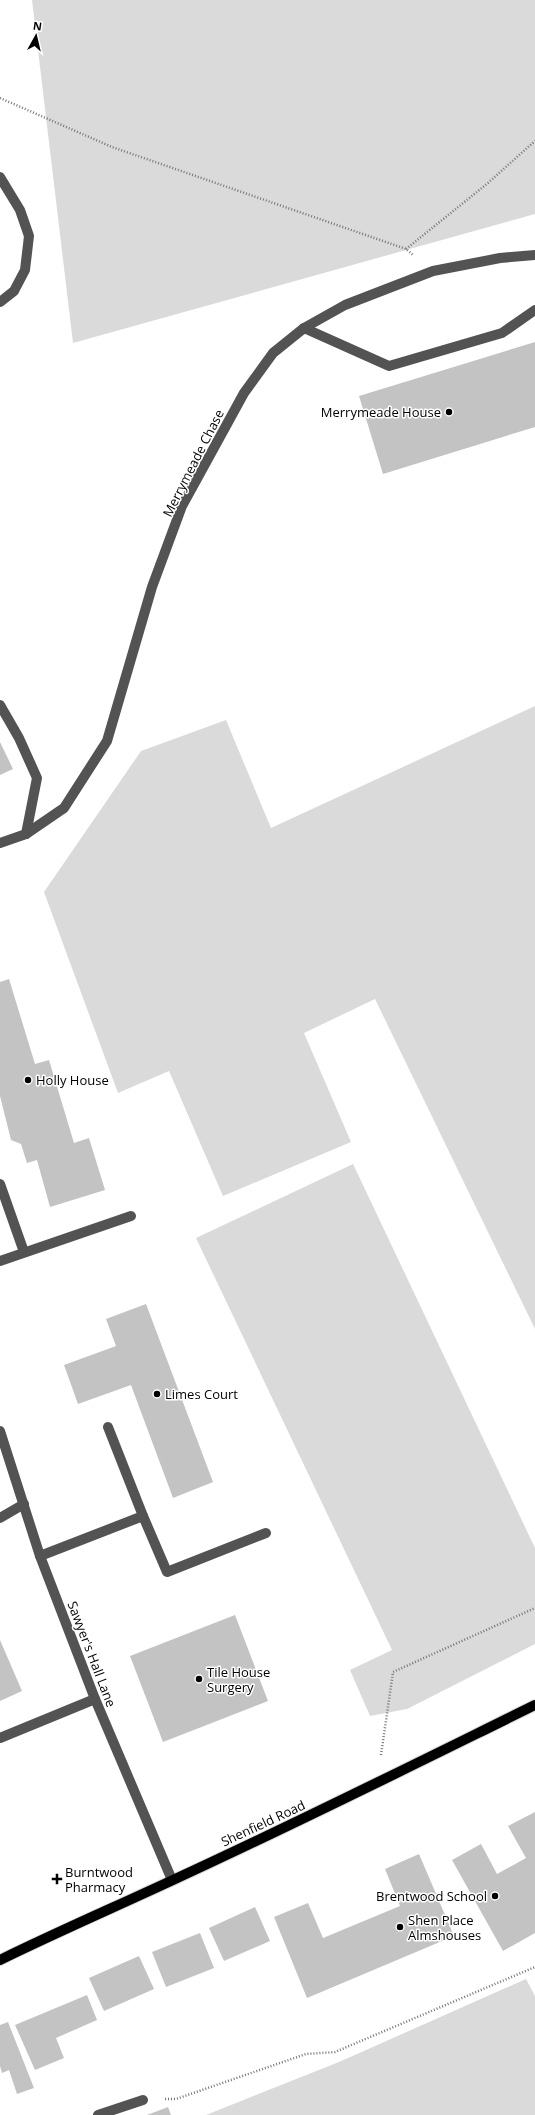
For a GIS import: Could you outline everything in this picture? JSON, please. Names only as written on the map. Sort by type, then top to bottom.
[{"type":"main road","name":"Shenfield Road","points":[[0,1960],[376,1784],[535,1705]]},
{"type":"street","points":[[0,177],[20,210],[29,236],[25,270],[14,290],[0,302]]},
{"type":"street","name":"Merrymeade Chase","points":[[0,843],[26,834],[64,808],[107,741],[152,587],[182,506],[244,393],[274,353],[304,328],[345,305],[433,272],[500,258],[535,255]]},
{"type":"street","points":[[304,328],[388,366],[502,333],[535,310]]},
{"type":"street","points":[[0,705],[19,738],[37,778],[26,834]]},
{"type":"street","points":[[0,1184],[24,1252]]},
{"type":"street","points":[[0,1261],[130,1216]]},
{"type":"street","points":[[108,1427],[167,1572],[266,1533]]},
{"type":"street","name":"Sawyer's Hall Lane","points":[[0,1432],[40,1556],[95,1699],[172,1880]]},
{"type":"street","points":[[0,1518],[24,1504]]},
{"type":"street","points":[[40,1556],[143,1516]]},
{"type":"street","points":[[0,1738],[95,1699]]},
{"type":"street","points":[[98,2115],[143,2100]]},
{"type":"path","points":[[0,98],[112,147],[406,249],[433,272]]},
{"type":"path","points":[[406,249],[488,183],[535,141]]},
{"type":"path","points":[[376,1784],[393,1672],[535,1608]]},
{"type":"path","points":[[143,2100],[176,2099],[306,2054],[335,2052],[535,1967]]},
{"type":"shaded area","points":[[32,0],[535,0],[535,214],[73,343]]},
{"type":"shaded area","points":[[535,706],[535,1329],[375,999],[304,1033],[351,1142],[223,1196],[169,1071],[118,1093],[44,892],[141,751],[226,720],[271,828]]},
{"type":"shaded area","points":[[353,1164],[535,1548],[535,1644],[407,1709],[370,1716],[350,1670],[392,1650],[196,1238]]},
{"type":"shaded area","points":[[526,1979],[535,1996],[535,2115],[206,2115],[339,2062]]},
{"type":"building","name":"Merrymeade House","points":[[535,342],[535,427],[383,474],[359,396]]},
{"type":"building","points":[[0,742],[13,769],[0,775]]},
{"type":"building","name":"Holly House","points":[[9,979],[35,1064],[49,1060],[74,1143],[89,1138],[105,1190],[50,1207],[37,1160],[27,1163],[21,1144],[11,1140],[0,1096],[0,982]]},
{"type":"building","name":"Limes Court","points":[[146,1304],[213,1482],[173,1498],[131,1385],[78,1404],[64,1365],[116,1346],[106,1319]]},
{"type":"building","name":"Tile House Surgery","points":[[235,1615],[268,1701],[163,1742],[130,1656]]},
{"type":"building","points":[[0,1640],[22,1691],[0,1701]]},
{"type":"building","points":[[535,1812],[535,1933],[503,1951],[452,1860],[481,1844],[497,1874],[526,1858],[508,1826]]},
{"type":"building","name":"Shen Place Almshouses","points":[[419,1854],[454,1936],[307,1998],[274,1917],[308,1903],[323,1938],[400,1906],[385,1869]]},
{"type":"building","points":[[255,1907],[270,1941],[224,1961],[209,1928]]},
{"type":"building","points":[[200,1933],[214,1968],[166,1987],[152,1952]]},
{"type":"building","points":[[139,1956],[154,1989],[104,2011],[89,1978]]},
{"type":"building","points":[[87,1995],[97,2020],[56,2038],[64,2058],[35,2070],[15,2025]]},
{"type":"building","points":[[8,2022],[34,2088],[17,2094],[9,2070],[2,2073],[0,2066],[0,2025]]},
{"type":"building","points":[[168,2107],[171,2115],[147,2115]]},
{"type":"place","name":"Merrymeade House","points":[[449,412]]},
{"type":"place","name":"Holly House","points":[[28,1080]]},
{"type":"place","name":"Limes Court","points":[[157,1394]]},
{"type":"place","name":"Tile House Surgery","points":[[199,1679]]},
{"type":"place","name":"Burntwood Pharmacy","points":[[57,1879]]},
{"type":"place","name":"Brentwood School","points":[[495,1896]]},
{"type":"place","name":"Shen Place Almshouses","points":[[400,1927]]}]
